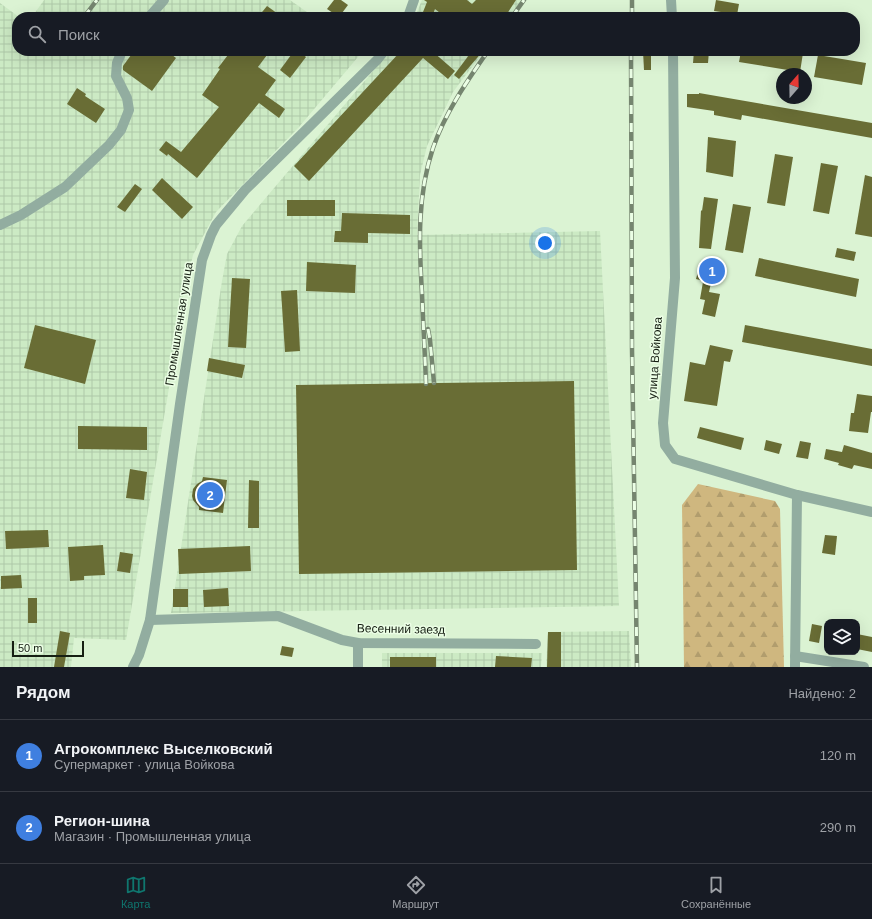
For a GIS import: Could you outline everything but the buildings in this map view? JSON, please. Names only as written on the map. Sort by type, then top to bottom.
[{"type":"street","points":[[153,12],[164,0]]},
{"type":"street","points":[[410,12],[414,0]]},
{"type":"street","points":[[671,0],[672,12]]},
{"type":"street","points":[[0,225],[20,215],[65,187],[109,145],[121,130],[129,110],[127,98],[116,76],[116,64],[120,56]]},
{"type":"street","name":"Промышленная улица","points":[[133,667],[139,655],[150,620],[202,260],[211,235],[216,225],[245,190],[380,56]]},
{"type":"street","name":"улица Войкова","points":[[673,56],[675,278],[663,423],[665,445],[675,460],[797,495],[872,512]]},
{"type":"street","points":[[795,667],[797,495]]},
{"type":"street","name":"Весенний заезд","points":[[150,620],[278,616],[342,640],[358,642],[536,644]]},
{"type":"street","points":[[358,642],[358,667]]},
{"type":"street","points":[[795,656],[864,667]]},
{"type":"shaded area","points":[[44,0],[290,0],[307,12],[36,12]]},
{"type":"shaded area","points":[[422,0],[523,0],[514,12],[417,12]]},
{"type":"shaded area","points":[[0,3],[12,12],[12,56],[359,56],[299,127],[216,212],[193,255],[180,310],[170,382],[126,640],[74,638],[71,667],[0,667]]},
{"type":"shaded area","points":[[386,56],[480,56],[453,92],[427,146],[420,175],[417,235],[600,231],[619,606],[171,613],[222,281],[227,254],[242,226]]},
{"type":"shaded area","points":[[629,631],[631,667],[546,667],[548,632]]},
{"type":"shaded area","points":[[382,653],[542,653],[541,667],[382,667]]},
{"type":"green space","points":[[698,484],[775,501],[780,509],[784,667],[684,667],[682,505]]},
{"type":"railway","points":[[88,12],[97,0]]},
{"type":"railway","points":[[516,12],[524,0]]},
{"type":"railway","points":[[632,0],[632,12]]},
{"type":"railway","points":[[426,384],[420,238],[420,220],[424,184],[433,148],[444,122],[485,56]]},
{"type":"railway","points":[[631,56],[632,349],[637,667]]},
{"type":"railway","points":[[428,329],[434,383]]},
{"type":"place","name":"Агрокомплекс Выселковский","points":[[712,271]]},
{"type":"place","name":"Регион-шина","points":[[210,495]]}]
